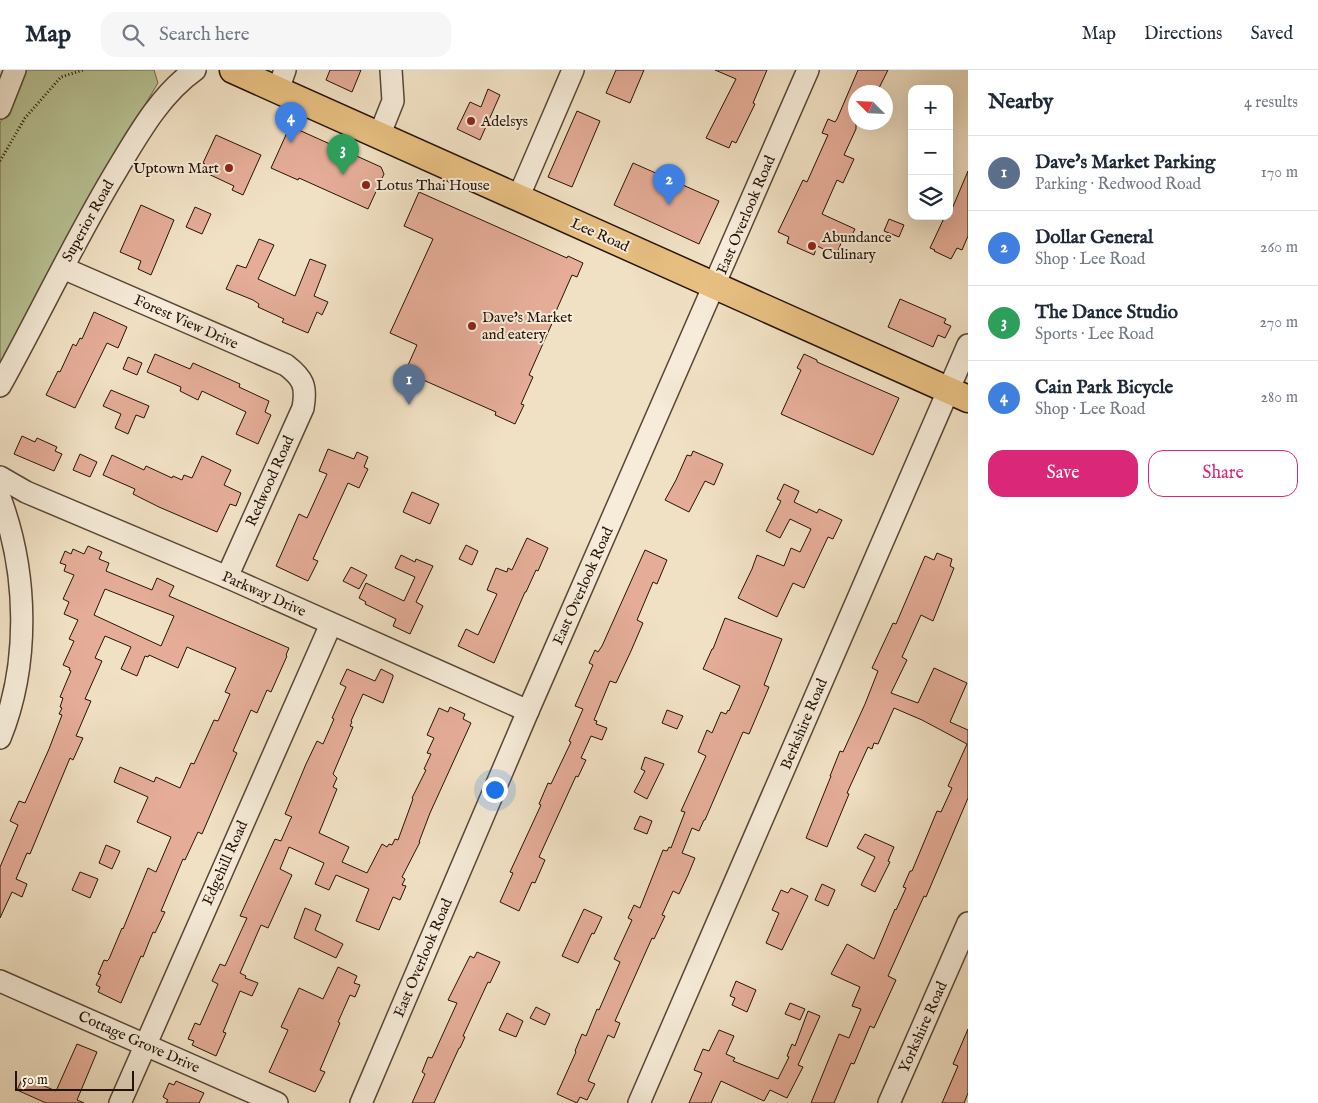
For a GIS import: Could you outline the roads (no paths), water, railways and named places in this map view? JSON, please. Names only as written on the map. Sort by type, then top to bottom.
[{"type":"main road","name":"Lee Road","points":[[233,70],[281,80],[379,136],[958,395]]},
{"type":"street","points":[[0,108],[15,70]]},
{"type":"street","name":"Superior Road","points":[[0,386],[103,192],[139,134],[174,88],[195,70]]},
{"type":"street","points":[[379,136],[393,101],[391,70]]},
{"type":"street","points":[[518,198],[573,70]]},
{"type":"street","name":"East Overlook Road","points":[[361,1103],[528,711],[808,70]]},
{"type":"street","name":"Forest View Drive","points":[[63,268],[286,365],[304,384]]},
{"type":"street","name":"Berkshire Road","points":[[639,1103],[958,395],[968,345]]},
{"type":"street","name":"Redwood Road","points":[[227,577],[302,408],[305,396],[304,384]]},
{"type":"street","name":"Parkway Drive","points":[[0,477],[26,492],[227,577],[528,711]]},
{"type":"street","points":[[0,498],[9,529],[20,582],[21,656],[7,721],[0,738]]},
{"type":"street","name":"Edgehill Road","points":[[120,1103],[331,624]]},
{"type":"street","name":"Yorkshire Road","points":[[889,1103],[968,923]]},
{"type":"street","name":"Cottage Grove Drive","points":[[0,981],[278,1103]]},
{"type":"place","name":"Adelsys","points":[[471,121]]},
{"type":"place","name":"Cain Park Bicycle","points":[[291,143]]},
{"type":"place","name":"Uptown Mart","points":[[229,168]]},
{"type":"place","name":"The Dance Studio","points":[[343,175]]},
{"type":"place","name":"Lotus Thai House","points":[[366,185]]},
{"type":"place","name":"Dollar General","points":[[669,205]]},
{"type":"place","name":"Abundance Culinary","points":[[812,246]]},
{"type":"place","name":"Dave's Market and eatery","points":[[472,326]]},
{"type":"place","name":"Dave's Market Parking","points":[[409,405]]}]
